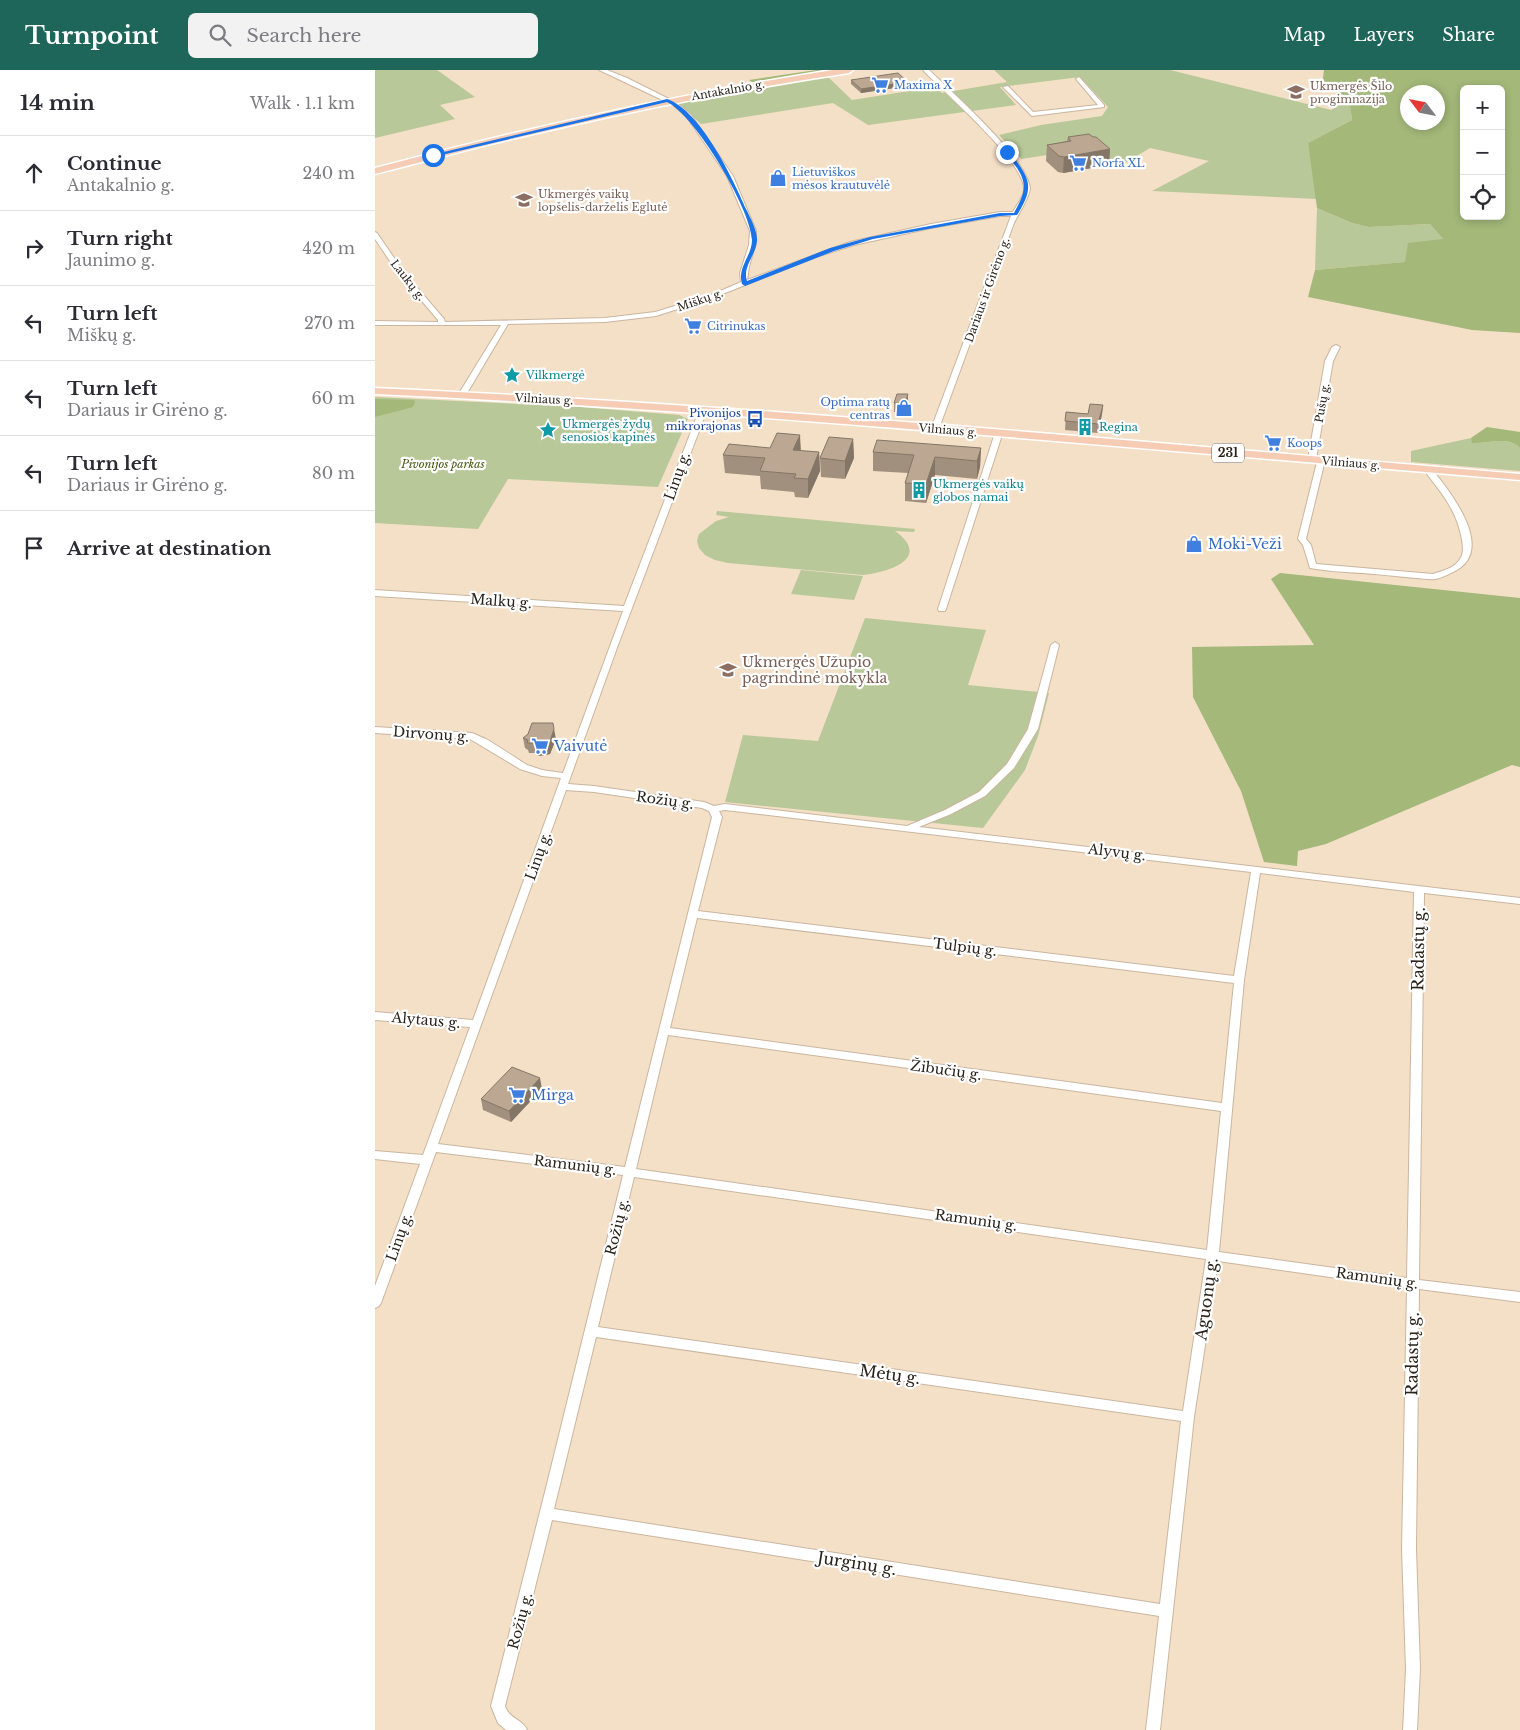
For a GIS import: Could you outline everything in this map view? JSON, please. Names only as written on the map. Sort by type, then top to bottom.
[{"type":"main road","name":"Antakalnio g.","points":[[375,171],[433,155],[667,101],[849,70]]},
{"type":"main road","name":"Vilniaus g.","points":[[375,391],[703,410],[1520,477]]},
{"type":"street","points":[[602,70],[625,79],[675,104],[689,116],[714,150],[730,176],[748,218],[755,241],[742,275],[745,284]]},
{"type":"street","name":"Dariaus ir Girėno g.","points":[[925,70],[994,137],[1016,162],[1024,176],[1027,191],[1015,214],[935,429]]},
{"type":"street","points":[[1006,88],[1032,114],[1103,106],[1079,79]]},
{"type":"street","name":"Miškų g.","points":[[375,323],[505,323],[605,320],[647,315],[687,305],[832,250],[872,238],[1000,214],[1015,214]]},
{"type":"street","name":"Laukų g.","points":[[375,235],[400,272],[441,320],[441,324]]},
{"type":"street","points":[[462,395],[505,323]]},
{"type":"street","name":"Pušų g.","points":[[1335,347],[1329,361],[1317,460],[1303,539],[1307,545],[1313,566],[1433,577],[1448,572],[1464,560],[1468,553],[1465,524],[1451,498],[1427,469]]},
{"type":"street","name":"Linų g.","points":[[375,1303],[628,609],[703,410]]},
{"type":"street","points":[[942,609],[998,435]]},
{"type":"street","name":"Malkų g.","points":[[375,593],[628,609]]},
{"type":"street","points":[[909,827],[948,812],[982,794],[1011,766],[1033,729],[1055,645]]},
{"type":"street","name":"Dirvonų g.","points":[[375,730],[472,736],[485,741],[520,765],[565,781]]},
{"type":"street","name":"Rožių g.","points":[[520,1730],[505,1722],[498,1706],[548,1514],[663,1031],[717,817],[713,809],[704,806],[594,789],[565,781]]},
{"type":"street","name":"Alyvų g.","points":[[713,809],[725,806],[1520,900]]},
{"type":"street","name":"Aguonų g.","points":[[1153,1730],[1188,1417],[1213,1254],[1239,980],[1256,869]]},
{"type":"street","name":"Radastų g.","points":[[1410,1730],[1413,1669],[1409,1549],[1419,888]]},
{"type":"street","name":"Tulpių g.","points":[[692,914],[1239,980]]},
{"type":"street","name":"Alytaus g.","points":[[375,1016],[477,1024]]},
{"type":"street","name":"Žibučių g.","points":[[663,1031],[1228,1108]]},
{"type":"street","name":"Ramunių g.","points":[[431,1147],[630,1172],[1413,1284],[1520,1297]]},
{"type":"street","points":[[375,1156],[427,1160]]},
{"type":"street","name":"Mėtų g.","points":[[592,1331],[1188,1417]]},
{"type":"street","name":"Jurginų g.","points":[[548,1514],[1165,1612]]},
{"type":"green space","points":[[375,70],[437,70],[475,97],[440,105],[455,119],[375,138]]},
{"type":"green space","points":[[816,70],[837,70],[753,83],[749,80]]},
{"type":"green space","points":[[994,70],[1170,70],[1331,110],[1349,98],[1352,120],[1308,143],[1317,199],[1152,191],[1209,161],[1150,148],[1118,167],[1094,148],[1021,159],[999,135],[1041,125],[1102,116],[1108,107],[1080,77],[1000,87],[1016,105],[868,125],[833,103],[701,124],[679,104],[681,101],[827,76],[852,100],[935,87],[942,93],[1007,82]]},
{"type":"green space","points":[[1324,70],[1520,70],[1520,333],[1472,330],[1308,297],[1315,270],[1405,262],[1408,243],[1443,239],[1430,224],[1369,227],[1352,223],[1317,208],[1308,143],[1352,120],[1349,98],[1322,86]]},
{"type":"green space","points":[[1317,208],[1352,223],[1369,227],[1430,224],[1443,239],[1406,262],[1315,270]]},
{"type":"green space","name":"Pivonijos parkas","points":[[375,397],[580,407],[679,415],[688,419],[658,487],[508,479],[478,529],[375,523]]},
{"type":"green space","points":[[375,399],[414,400],[415,402],[413,407],[375,417]]},
{"type":"green space","points":[[1487,427],[1520,432],[1520,448],[1515,444],[1504,441],[1472,443],[1471,438]]},
{"type":"green space","points":[[1471,438],[1473,443],[1503,441],[1515,444],[1520,448],[1520,471],[1411,462],[1411,451]]},
{"type":"green space","points":[[717,511],[915,529],[914,532],[895,531],[905,541],[909,549],[908,556],[903,562],[885,571],[863,575],[728,563],[705,555],[699,548],[697,541],[699,534],[716,521],[729,517],[716,515]]},
{"type":"green space","points":[[801,570],[863,576],[854,600],[791,594]]},
{"type":"green space","points":[[1280,573],[1520,598],[1520,767],[1512,765],[1326,844],[1298,851],[1297,866],[1264,862],[1241,791],[1193,697],[1192,647],[1314,645],[1271,579]]},
{"type":"green space","points":[[865,618],[986,630],[968,685],[1049,693],[1038,736],[1025,770],[983,828],[725,802],[743,735],[818,741]]},
{"type":"building","points":[[898,73],[908,82],[861,89],[851,80]]},
{"type":"building","points":[[1089,134],[1096,137],[1110,149],[1064,157],[1059,156],[1047,145],[1071,141],[1068,137]]},
{"type":"building","points":[[897,394],[908,394],[905,404],[894,403]]},
{"type":"building","points":[[1090,404],[1103,405],[1098,424],[1065,421],[1066,412],[1088,414]]},
{"type":"building","points":[[777,433],[800,435],[793,450],[819,452],[808,479],[794,478],[796,474],[760,471],[765,458],[723,455],[729,444],[770,448]]},
{"type":"building","points":[[829,437],[853,439],[845,461],[820,458]]},
{"type":"building","points":[[877,440],[981,448],[977,461],[935,457],[926,484],[905,483],[914,455],[873,452]]},
{"type":"building","points":[[532,723],[553,723],[554,729],[549,744],[538,746],[534,743],[527,743],[528,740],[523,738],[528,734]]},
{"type":"building","points":[[512,1067],[540,1078],[509,1111],[481,1099]]},
{"type":"place","name":"Maxima X","points":[[880,85]]},
{"type":"place","name":"Ukmergės Šilo progimnazija","points":[[1296,92]]},
{"type":"place","name":"Norfa XL","points":[[1078,163]]},
{"type":"place","name":"Lietuviškos mėsos krautuvėlė","points":[[778,178]]},
{"type":"place","name":"Ukmergės vaikų lopšelis-darželis Eglutė","points":[[524,200]]},
{"type":"place","name":"Citrinukas","points":[[693,326]]},
{"type":"place","name":"Vilkmergė","points":[[512,375]]},
{"type":"place","name":"Optima ratų centras","points":[[904,408]]},
{"type":"place","name":"Pivonijos mikrorajonas","points":[[755,419]]},
{"type":"place","name":"Regina","points":[[1085,427]]},
{"type":"place","name":"Ukmergės žydų senosios kapinės","points":[[548,430]]},
{"type":"place","name":"Koops","points":[[1273,443]]},
{"type":"place","name":"Ukmergės vaikų globos namai","points":[[919,490]]},
{"type":"place","name":"Moki-Veži","points":[[1194,544]]},
{"type":"place","name":"Ukmergės Užupio pagrindinė mokykla","points":[[728,670]]},
{"type":"place","name":"Vaivutė","points":[[540,746]]},
{"type":"place","name":"Mirga","points":[[517,1095]]},
{"type":"route","points":[[433,155],[667,101],[675,104],[689,116],[714,150],[730,176],[748,218],[755,241],[742,275],[745,284],[832,250],[872,238],[1000,214],[1015,214],[1026,196],[1027,186],[1021,170],[1007,152]]}]
